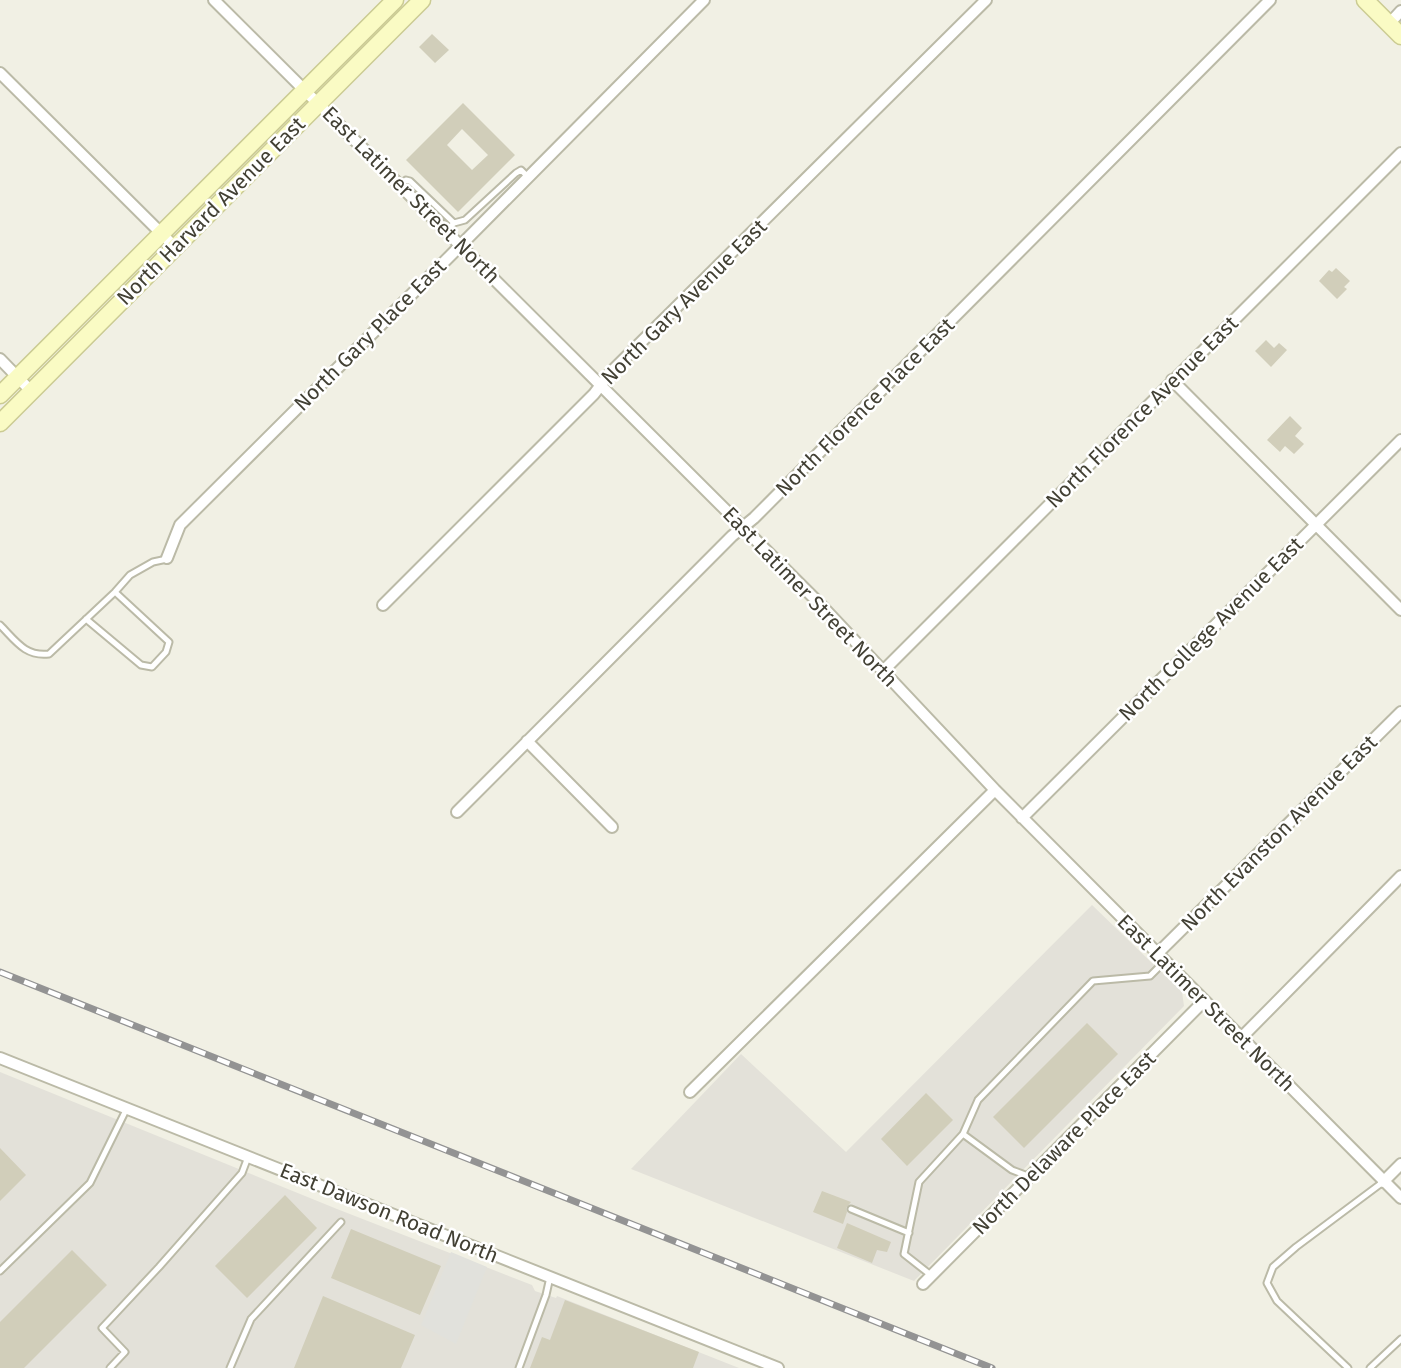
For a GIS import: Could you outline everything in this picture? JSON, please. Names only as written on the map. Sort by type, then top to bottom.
[{"type":"main road","name":"North Harvard Avenue East","points":[[0,395],[395,0]]},
{"type":"main road","name":"North Harvard Avenue East","points":[[0,423],[422,0]]},
{"type":"main road","points":[[1365,0],[1401,36]]},
{"type":"street","name":"East Latimer Street North","points":[[214,0],[401,185],[451,226],[461,244],[820,604],[1022,818],[1401,1198]]},
{"type":"street","name":"North Gary Place East","points":[[167,558],[180,525],[704,0]]},
{"type":"street","name":"North Gary Avenue East","points":[[383,605],[594,394],[610,373],[986,0]]},
{"type":"street","name":"North Florence Place East","points":[[457,812],[1270,0]]},
{"type":"street","points":[[1389,24],[1401,11]]},
{"type":"street","points":[[0,73],[175,247]]},
{"type":"street","name":"North Florence Avenue East","points":[[883,671],[1401,153]]},
{"type":"street","points":[[0,359],[31,391]]},
{"type":"street","points":[[1172,380],[1401,610]]},
{"type":"street","name":"North College Avenue East","points":[[1022,818],[1401,440]]},
{"type":"street","name":"North Evanston Avenue East","points":[[1161,958],[1401,712]]},
{"type":"street","points":[[527,741],[612,827]]},
{"type":"street","points":[[690,1092],[995,790]]},
{"type":"street","points":[[1241,1038],[1401,876]]},
{"type":"street","name":"North Delaware Place East","points":[[928,1280],[1204,1001]]},
{"type":"street","name":"East Dawson Road North","points":[[0,1058],[778,1368]]},
{"type":"street","points":[[1383,1182],[1401,1164]]},
{"type":"lane","points":[[451,226],[465,220],[516,173],[521,170],[527,176]]},
{"type":"lane","points":[[0,625],[26,651],[49,654],[130,575],[153,562],[167,558]]},
{"type":"lane","points":[[86,619],[141,665],[152,667],[166,652],[169,642],[115,592]]},
{"type":"lane","points":[[928,1280],[904,1254],[919,1182],[964,1134],[978,1100],[1093,981],[1150,976],[1161,958]]},
{"type":"lane","points":[[0,1271],[90,1183],[127,1108]]},
{"type":"lane","points":[[964,1134],[1012,1170],[1031,1178]]},
{"type":"lane","points":[[110,1368],[125,1352],[102,1328],[243,1173],[248,1157]]},
{"type":"lane","points":[[1348,1368],[1278,1301],[1267,1283],[1273,1267],[1383,1182]]},
{"type":"lane","points":[[851,1209],[909,1233]]},
{"type":"lane","points":[[230,1368],[251,1318],[341,1222]]},
{"type":"lane","points":[[519,1368],[550,1277]]},
{"type":"lane","points":[[1370,1368],[1401,1339]]},
{"type":"shaded area","points":[[1092,905],[1182,992],[1184,1006],[914,1281],[631,1169],[741,1054],[846,1152]]},
{"type":"shaded area","points":[[0,1072],[532,1285],[535,1291],[556,1298],[557,1296],[739,1368],[0,1368]]},
{"type":"shaded area","points":[[451,1252],[487,1267],[456,1344],[421,1325]]},
{"type":"building","points":[[432,34],[449,50],[435,63],[419,47]]},
{"type":"building","points":[[463,103],[515,155],[458,212],[406,160]],"holes":[[[462,129],[488,155],[472,170],[447,145]]]},
{"type":"building","points":[[1336,268],[1350,281],[1344,287],[1347,289],[1337,299],[1319,281],[1329,270],[1332,272]]},
{"type":"building","points":[[1266,340],[1274,348],[1279,343],[1287,350],[1271,367],[1255,351]]},
{"type":"building","points":[[1290,416],[1302,428],[1295,436],[1304,444],[1294,454],[1285,446],[1280,452],[1267,440]]},
{"type":"building","points":[[1087,1023],[1118,1054],[1024,1148],[993,1117]]},
{"type":"building","points":[[926,1093],[953,1120],[907,1166],[881,1139]]},
{"type":"building","points":[[0,1148],[26,1175],[0,1201]]},
{"type":"building","points":[[822,1191],[851,1202],[846,1208],[843,1224],[813,1212]]},
{"type":"building","points":[[285,1195],[317,1228],[247,1298],[215,1266]]},
{"type":"building","points":[[847,1223],[891,1242],[887,1252],[877,1250],[872,1263],[837,1248]]},
{"type":"building","points":[[351,1229],[441,1266],[420,1315],[331,1278]]},
{"type":"building","points":[[72,1250],[107,1285],[24,1368],[0,1368],[0,1322]]},
{"type":"building","points":[[323,1296],[415,1335],[401,1368],[294,1368]]},
{"type":"building","points":[[565,1300],[699,1352],[693,1368],[530,1368],[542,1337],[550,1340]]},
{"type":"railway","points":[[0,972],[992,1368]]}]
